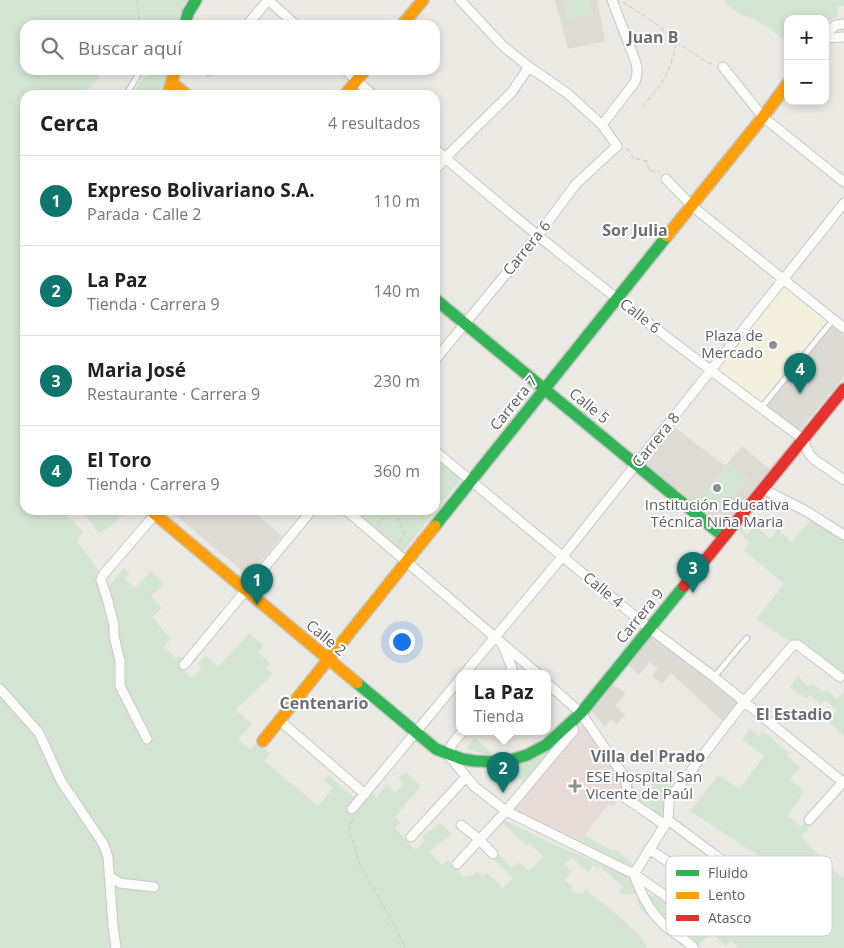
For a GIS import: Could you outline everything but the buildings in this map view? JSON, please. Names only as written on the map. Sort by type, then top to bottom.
[{"type":"main road","points":[[186,20],[196,0]]},
{"type":"main road","points":[[406,20],[423,0]]},
{"type":"main road","points":[[176,75],[179,90]]},
{"type":"main road","points":[[349,90],[362,75]]},
{"type":"main road","name":"Carrera 7","points":[[263,741],[784,88]]},
{"type":"main road","name":"Calle 5","points":[[440,303],[724,537]]},
{"type":"main road","name":"Carrera 9","points":[[494,763],[523,757],[541,749],[583,716],[649,628],[843,392]]},
{"type":"main road","name":"Calle 2","points":[[160,515],[436,749],[448,755],[472,762],[494,763]]},
{"type":"street","points":[[251,20],[268,0],[290,20]]},
{"type":"street","points":[[460,0],[503,46],[529,67],[567,93],[602,125],[614,142]]},
{"type":"street","points":[[602,125],[634,82],[638,68],[612,0]]},
{"type":"street","points":[[829,31],[836,25],[844,24]]},
{"type":"street","points":[[829,38],[844,37]]},
{"type":"street","points":[[440,164],[511,93],[529,67]]},
{"type":"street","points":[[723,67],[763,117],[844,182]]},
{"type":"street","points":[[350,75],[367,90]]},
{"type":"street","name":"Carrera 6","points":[[440,354],[538,236],[576,184],[614,142]]},
{"type":"street","name":"Calle 6","points":[[440,154],[617,299],[803,439],[809,454],[844,480]]},
{"type":"street","points":[[666,179],[692,206],[844,328]]},
{"type":"street","name":"Carrera 8","points":[[467,670],[563,556],[844,203]]},
{"type":"street","name":"Calle 4","points":[[440,454],[649,628],[714,677],[844,782]]},
{"type":"street","points":[[763,488],[806,511],[844,535]]},
{"type":"street","points":[[147,739],[120,686],[120,661],[114,636],[114,625],[101,583],[103,575],[152,515]]},
{"type":"street","points":[[184,665],[308,515]]},
{"type":"street","points":[[352,515],[533,670]]},
{"type":"street","points":[[503,643],[503,649],[511,662],[511,670]]},
{"type":"street","points":[[666,926],[650,908],[639,890],[634,874],[667,822],[669,802],[673,794],[744,702],[793,645],[798,645],[840,677]]},
{"type":"street","points":[[352,809],[456,684]]},
{"type":"street","points":[[551,686],[583,716],[626,779],[627,793],[624,797],[667,822],[715,855]]},
{"type":"street","points":[[0,689],[39,733],[61,781],[104,845],[108,857],[116,948]]},
{"type":"street","points":[[457,864],[506,811],[583,716]]},
{"type":"street","points":[[278,720],[365,794]]},
{"type":"street","points":[[460,735],[452,744],[448,755],[475,787],[506,811],[634,874],[666,896]]},
{"type":"street","points":[[411,837],[466,778]]},
{"type":"street","points":[[809,820],[844,782]]},
{"type":"street","points":[[461,825],[479,839],[493,854]]},
{"type":"street","points":[[650,849],[666,860]]},
{"type":"street","points":[[109,876],[120,883],[154,887]]},
{"type":"street","points":[[680,936],[694,948]]},
{"type":"lane","points":[[129,90],[138,75]]},
{"type":"lane","points":[[761,408],[833,320]]},
{"type":"lane","points":[[714,677],[747,638]]},
{"type":"path","points":[[137,0],[139,20]]},
{"type":"path","points":[[621,0],[646,16],[674,40],[708,63],[723,67]]},
{"type":"path","points":[[642,107],[668,73],[676,47],[674,40]]},
{"type":"path","points":[[614,142],[629,150],[633,158],[647,161],[648,171],[658,171],[666,179]]},
{"type":"path","points":[[377,515],[382,519]]},
{"type":"path","points":[[372,531],[386,515]]},
{"type":"path","points":[[393,550],[405,535],[396,515]]},
{"type":"path","points":[[421,515],[434,526]]},
{"type":"path","points":[[352,809],[354,817],[348,832],[354,843],[358,861],[397,930],[405,948]]},
{"type":"shaded area","points":[[555,0],[597,0],[605,41],[568,49]]},
{"type":"shaded area","name":"Plaza de Mercado","points":[[782,283],[829,322],[762,403],[719,369]]},
{"type":"shaded area","points":[[829,322],[844,335],[844,377],[798,432],[762,403]]},
{"type":"shaded area","name":"Institución Educativa Técnica Niña Maria","points":[[672,425],[725,466],[742,446],[773,472],[726,527],[641,462]]},
{"type":"shaded area","points":[[176,515],[258,515],[282,536],[248,576]]},
{"type":"shaded area","points":[[650,633],[740,700],[723,721],[671,673],[662,684],[652,676],[658,669],[650,662],[639,675],[625,662]]},
{"type":"shaded area","points":[[610,682],[625,693],[615,706],[625,715],[617,724],[611,719],[605,726],[592,711]]},
{"type":"shaded area","name":"ESE Hospital San Vicente de Paúl","points":[[583,724],[623,780],[625,792],[613,807],[608,804],[581,841],[507,807]]},
{"type":"green space","points":[[0,0],[190,0],[183,20],[20,20],[20,75],[100,75],[89,90],[20,90],[20,515],[67,515],[83,532],[77,541],[101,573],[102,579],[110,585],[124,568],[129,573],[125,579],[135,588],[151,571],[164,584],[151,596],[162,608],[152,617],[171,639],[164,647],[176,659],[179,656],[182,658],[178,664],[191,678],[201,669],[198,664],[205,656],[218,667],[249,634],[264,645],[258,653],[270,663],[266,668],[273,674],[236,710],[252,724],[238,739],[250,750],[257,742],[270,754],[264,761],[318,806],[333,788],[323,780],[328,775],[352,796],[359,799],[368,790],[376,797],[387,785],[395,793],[404,784],[398,778],[406,772],[421,786],[395,817],[400,822],[395,828],[415,850],[425,841],[422,836],[440,823],[452,834],[429,852],[442,865],[448,860],[464,877],[472,876],[477,871],[483,877],[487,873],[503,888],[513,878],[491,857],[493,855],[497,858],[499,855],[512,868],[519,862],[529,871],[543,857],[529,843],[526,845],[502,822],[504,820],[555,845],[631,877],[649,914],[641,909],[636,894],[624,895],[619,892],[623,886],[599,866],[597,869],[593,865],[588,872],[571,857],[564,865],[572,871],[565,880],[573,887],[569,890],[582,894],[586,890],[630,926],[647,948],[0,948]]},
{"type":"green space","points":[[563,0],[589,0],[593,15],[569,21]]},
{"type":"green space","points":[[724,0],[844,0],[844,6],[837,7],[839,16],[829,21],[829,15],[784,15],[783,39],[756,20],[741,14]]},
{"type":"green space","points":[[147,75],[168,75],[162,90],[136,90],[138,84]]},
{"type":"green space","points":[[440,461],[461,479],[440,505]]},
{"type":"green space","points":[[728,463],[748,479],[722,511],[703,495]]},
{"type":"green space","points":[[763,494],[788,500],[791,498],[804,508],[806,505],[844,528],[843,676],[756,619],[784,584],[744,550],[749,543],[736,528],[739,525],[747,534],[755,526],[771,539],[778,529],[791,542],[810,521],[790,505],[785,509],[775,499],[773,501]]},
{"type":"green space","points":[[85,515],[122,515],[110,527],[98,533]]},
{"type":"green space","points":[[356,515],[432,515],[401,554]]},
{"type":"green space","points":[[798,676],[809,687],[812,683],[825,693],[828,691],[837,699],[844,692],[844,736],[828,721],[837,711],[826,700],[821,704],[809,695],[806,699],[790,687]]},
{"type":"green space","points":[[587,716],[632,782],[636,793],[644,797],[652,795],[653,776],[660,773],[671,787],[662,822],[625,792],[623,780],[583,724]]},
{"type":"green space","points":[[580,717],[524,785],[514,769],[549,746]]},
{"type":"green space","points":[[750,729],[759,736],[763,731],[789,753],[787,756],[800,767],[790,779],[804,791],[788,816],[801,827],[807,821],[811,825],[801,837],[820,856],[759,856],[690,811],[718,775],[740,789],[764,756],[742,739]]},
{"type":"green space","points":[[475,738],[495,756],[466,749]]},
{"type":"green space","points":[[585,836],[613,851],[614,849],[633,864],[631,866],[581,841]]},
{"type":"green space","points":[[832,868],[842,878],[844,876],[844,948],[739,948],[731,940],[725,946],[716,936],[832,936]]},
{"type":"green space","points":[[647,894],[666,900],[666,921],[658,911]]},
{"type":"green space","points":[[688,936],[708,936],[699,945]]},
{"type":"traffic: fast","points":[[186,20],[196,0]]},
{"type":"traffic: fast","points":[[435,526],[667,236]]},
{"type":"traffic: fast","points":[[440,303],[724,537]]},
{"type":"traffic: fast","points":[[357,683],[436,749],[462,759],[475,761],[501,762],[514,759],[527,755],[546,745],[581,713],[684,586]]},
{"type":"traffic: slow","points":[[406,20],[423,0]]},
{"type":"traffic: slow","points":[[169,90],[174,75]]},
{"type":"traffic: slow","points":[[349,90],[361,75]]},
{"type":"traffic: slow","points":[[172,83],[181,90]]},
{"type":"traffic: slow","points":[[667,236],[784,88]]},
{"type":"traffic: slow","points":[[156,515],[357,683]]},
{"type":"traffic: slow","points":[[263,741],[435,526]]},
{"type":"traffic: jam","points":[[684,586],[844,389]]},
{"type":"place","name":"Plaza de Mercado","points":[[773,345]]},
{"type":"place","name":"El Toro","points":[[800,394]]},
{"type":"place","name":"Institución Educativa Técnica Niña Maria","points":[[717,488]]},
{"type":"place","name":"Maria José","points":[[693,593]]},
{"type":"place","name":"Expreso Bolivariano S.A.","points":[[257,605]]},
{"type":"place","name":"ESE Hospital San Vicente de Paúl","points":[[575,786]]},
{"type":"place","name":"La Paz","points":[[503,793]]},
{"type":"district","name":"Juan B","points":[[653,37]]},
{"type":"district","name":"Sor Julia","points":[[635,230]]},
{"type":"district","name":"Centenario","points":[[324,703]]},
{"type":"district","name":"El Estadio","points":[[794,714]]},
{"type":"district","name":"Villa del Prado","points":[[648,756]]}]
